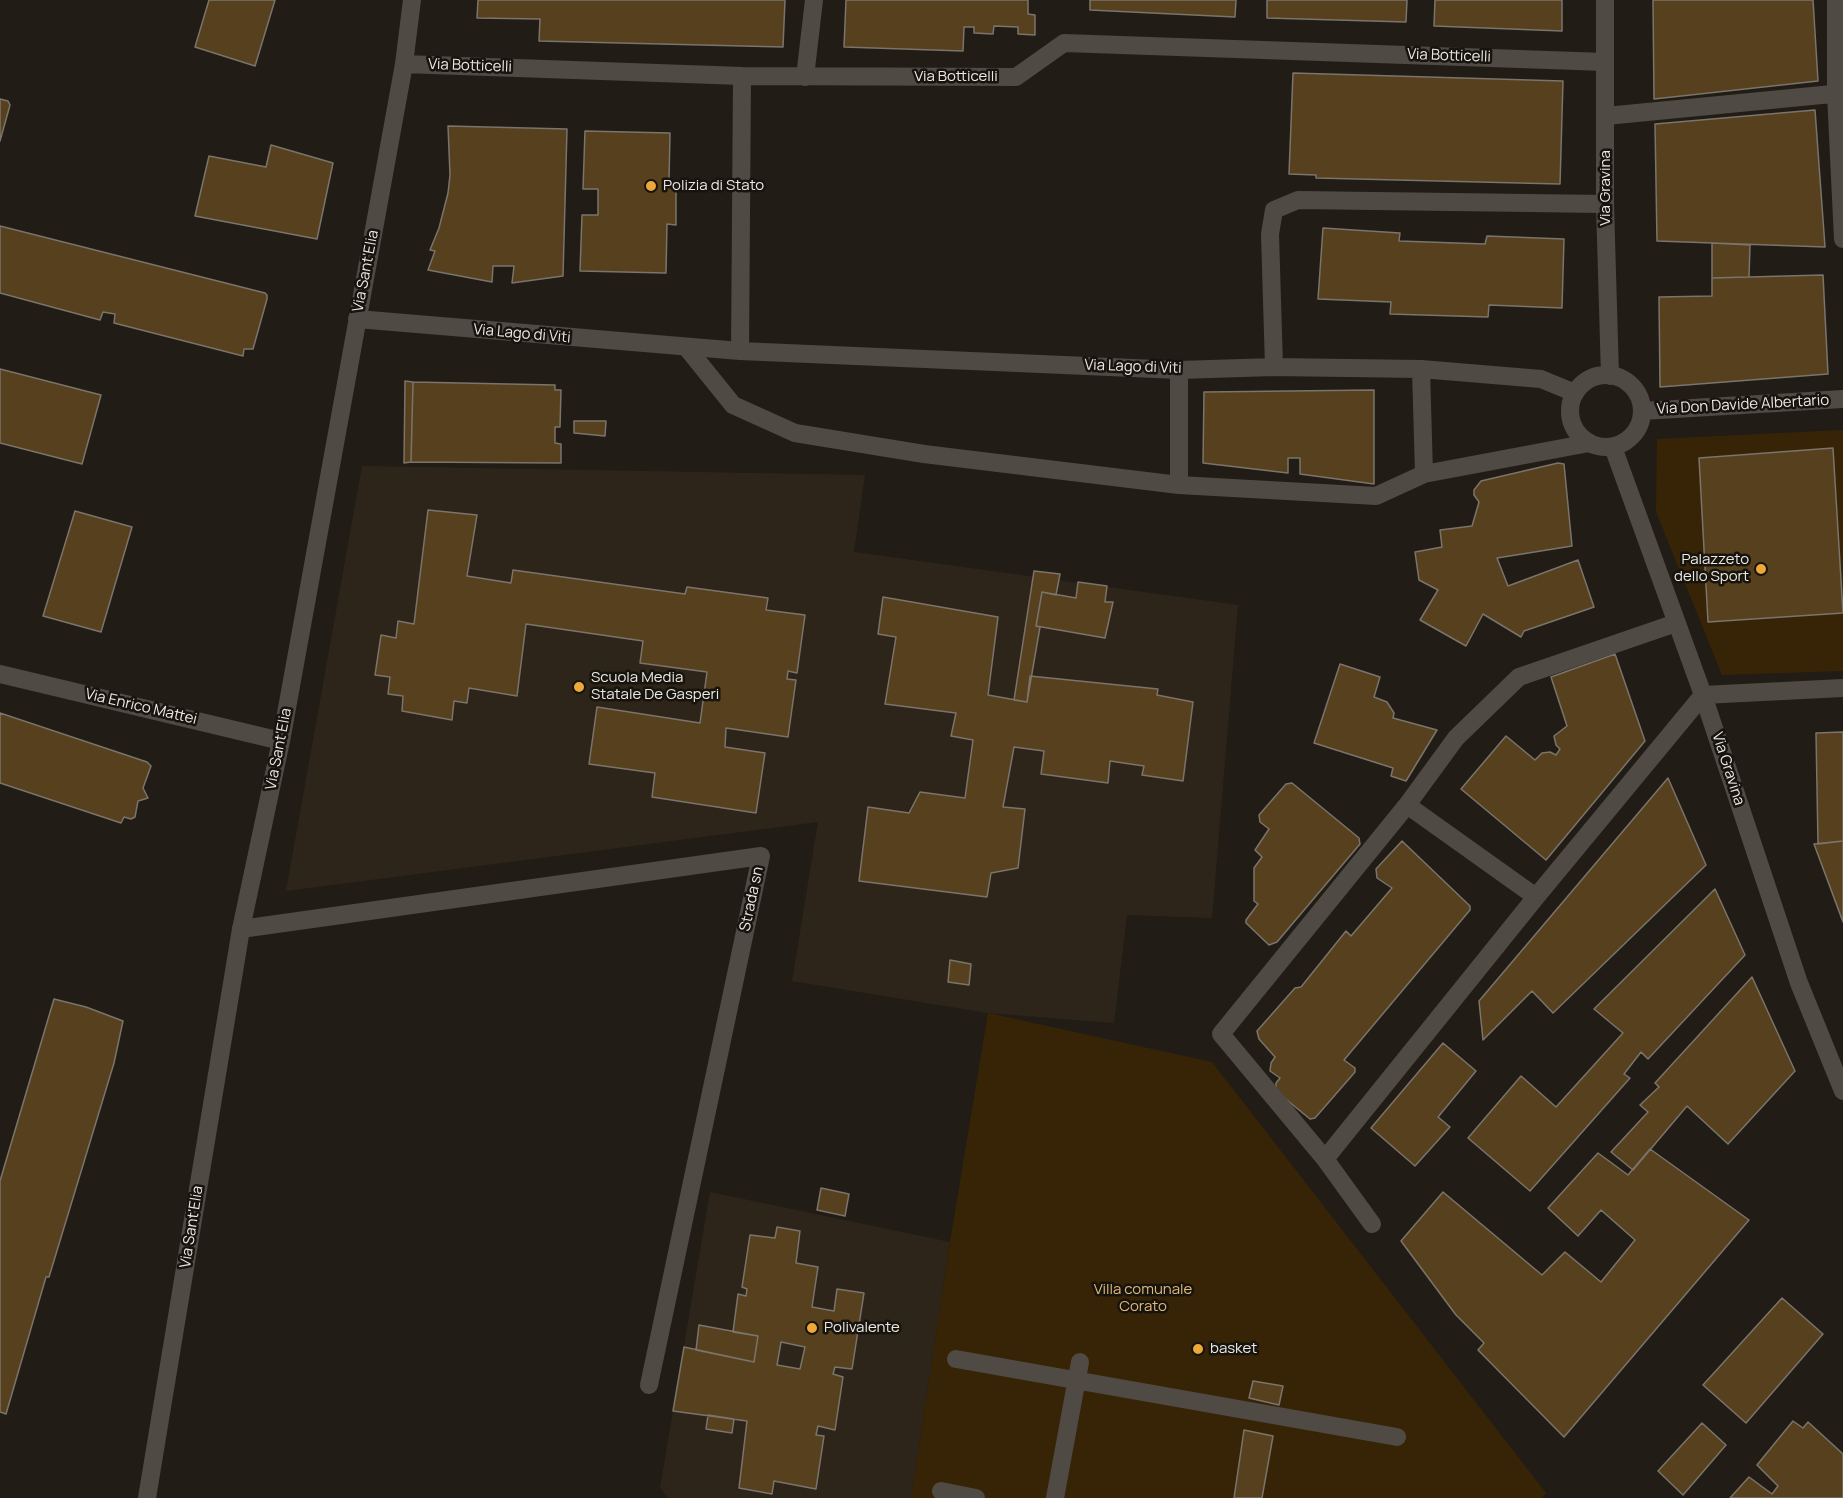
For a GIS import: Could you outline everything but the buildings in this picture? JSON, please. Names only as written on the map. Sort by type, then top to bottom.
[{"type":"street","name":"Via Sant'Elia","points":[[147,1498],[241,929],[282,741],[404,64],[412,0]]},
{"type":"street","points":[[806,77],[814,0]]},
{"type":"street","name":"Via Gravina","points":[[1605,0],[1605,204],[1610,376]]},
{"type":"street","points":[[1836,0],[1843,239]]},
{"type":"street","name":"Via Botticelli","points":[[404,64],[742,76],[1016,76],[1064,43],[1605,62]]},
{"type":"street","points":[[740,351],[742,76]]},
{"type":"street","points":[[1606,116],[1839,93]]},
{"type":"street","points":[[1274,367],[1270,234],[1274,210],[1298,200],[1605,204]]},
{"type":"street","name":"Via Lago di Viti","points":[[357,319],[740,351],[1179,370],[1274,367],[1421,369],[1541,378],[1575,393]]},
{"type":"street","points":[[687,348],[733,405],[795,433],[924,454],[1179,484],[1376,496],[1424,474],[1589,443]]},
{"type":"street","points":[[1421,369],[1424,474]]},
{"type":"street","points":[[1179,370],[1179,484]]},
{"type":"street","points":[[1598,376],[1610,376],[1628,383],[1638,393],[1642,411],[1637,431],[1628,440],[1613,447],[1603,447],[1589,443],[1579,435],[1570,411],[1575,393],[1585,382],[1598,376]]},
{"type":"street","name":"Via Don Davide Albertario","points":[[1642,411],[1843,399]]},
{"type":"street","name":"Via Gravina","points":[[1613,447],[1703,695],[1799,983],[1843,1091]]},
{"type":"street","points":[[1372,1224],[1324,1159],[1221,1034],[1407,805],[1456,738],[1519,677],[1676,623]]},
{"type":"street","name":"Via Enrico Mattei","points":[[0,674],[282,741]]},
{"type":"street","points":[[1324,1159],[1703,695],[1843,688]]},
{"type":"street","points":[[1407,805],[1536,897]]},
{"type":"street","name":"Strada sn","points":[[241,929],[761,856],[649,1385]]},
{"type":"street","points":[[956,1359],[1397,1437]]},
{"type":"street","points":[[1055,1498],[1080,1362]]},
{"type":"street","points":[[940,1491],[976,1498]]},
{"type":"shaded area","points":[[362,466],[865,475],[854,552],[1238,605],[1212,918],[1127,915],[1114,1023],[988,1013],[792,981],[818,822],[286,891]]},
{"type":"shaded area","name":"Polivalente","points":[[710,1192],[950,1242],[911,1498],[668,1498],[660,1488]]},
{"type":"green space","name":"Palazzeto dello Sport","points":[[1843,430],[1843,671],[1722,675],[1656,512],[1657,439]]},
{"type":"green space","name":"Villa comunale Corato","points":[[988,1013],[1212,1062],[1546,1493],[1542,1498],[911,1498]]},
{"type":"place","name":"Polizia di Stato","points":[[651,186]]},
{"type":"place","name":"Palazzeto dello Sport","points":[[1761,569]]},
{"type":"place","name":"Scuola Media Statale De Gasperi","points":[[579,687]]},
{"type":"place","name":"Polivalente","points":[[812,1328]]},
{"type":"place","name":"basket","points":[[1198,1349]]}]
